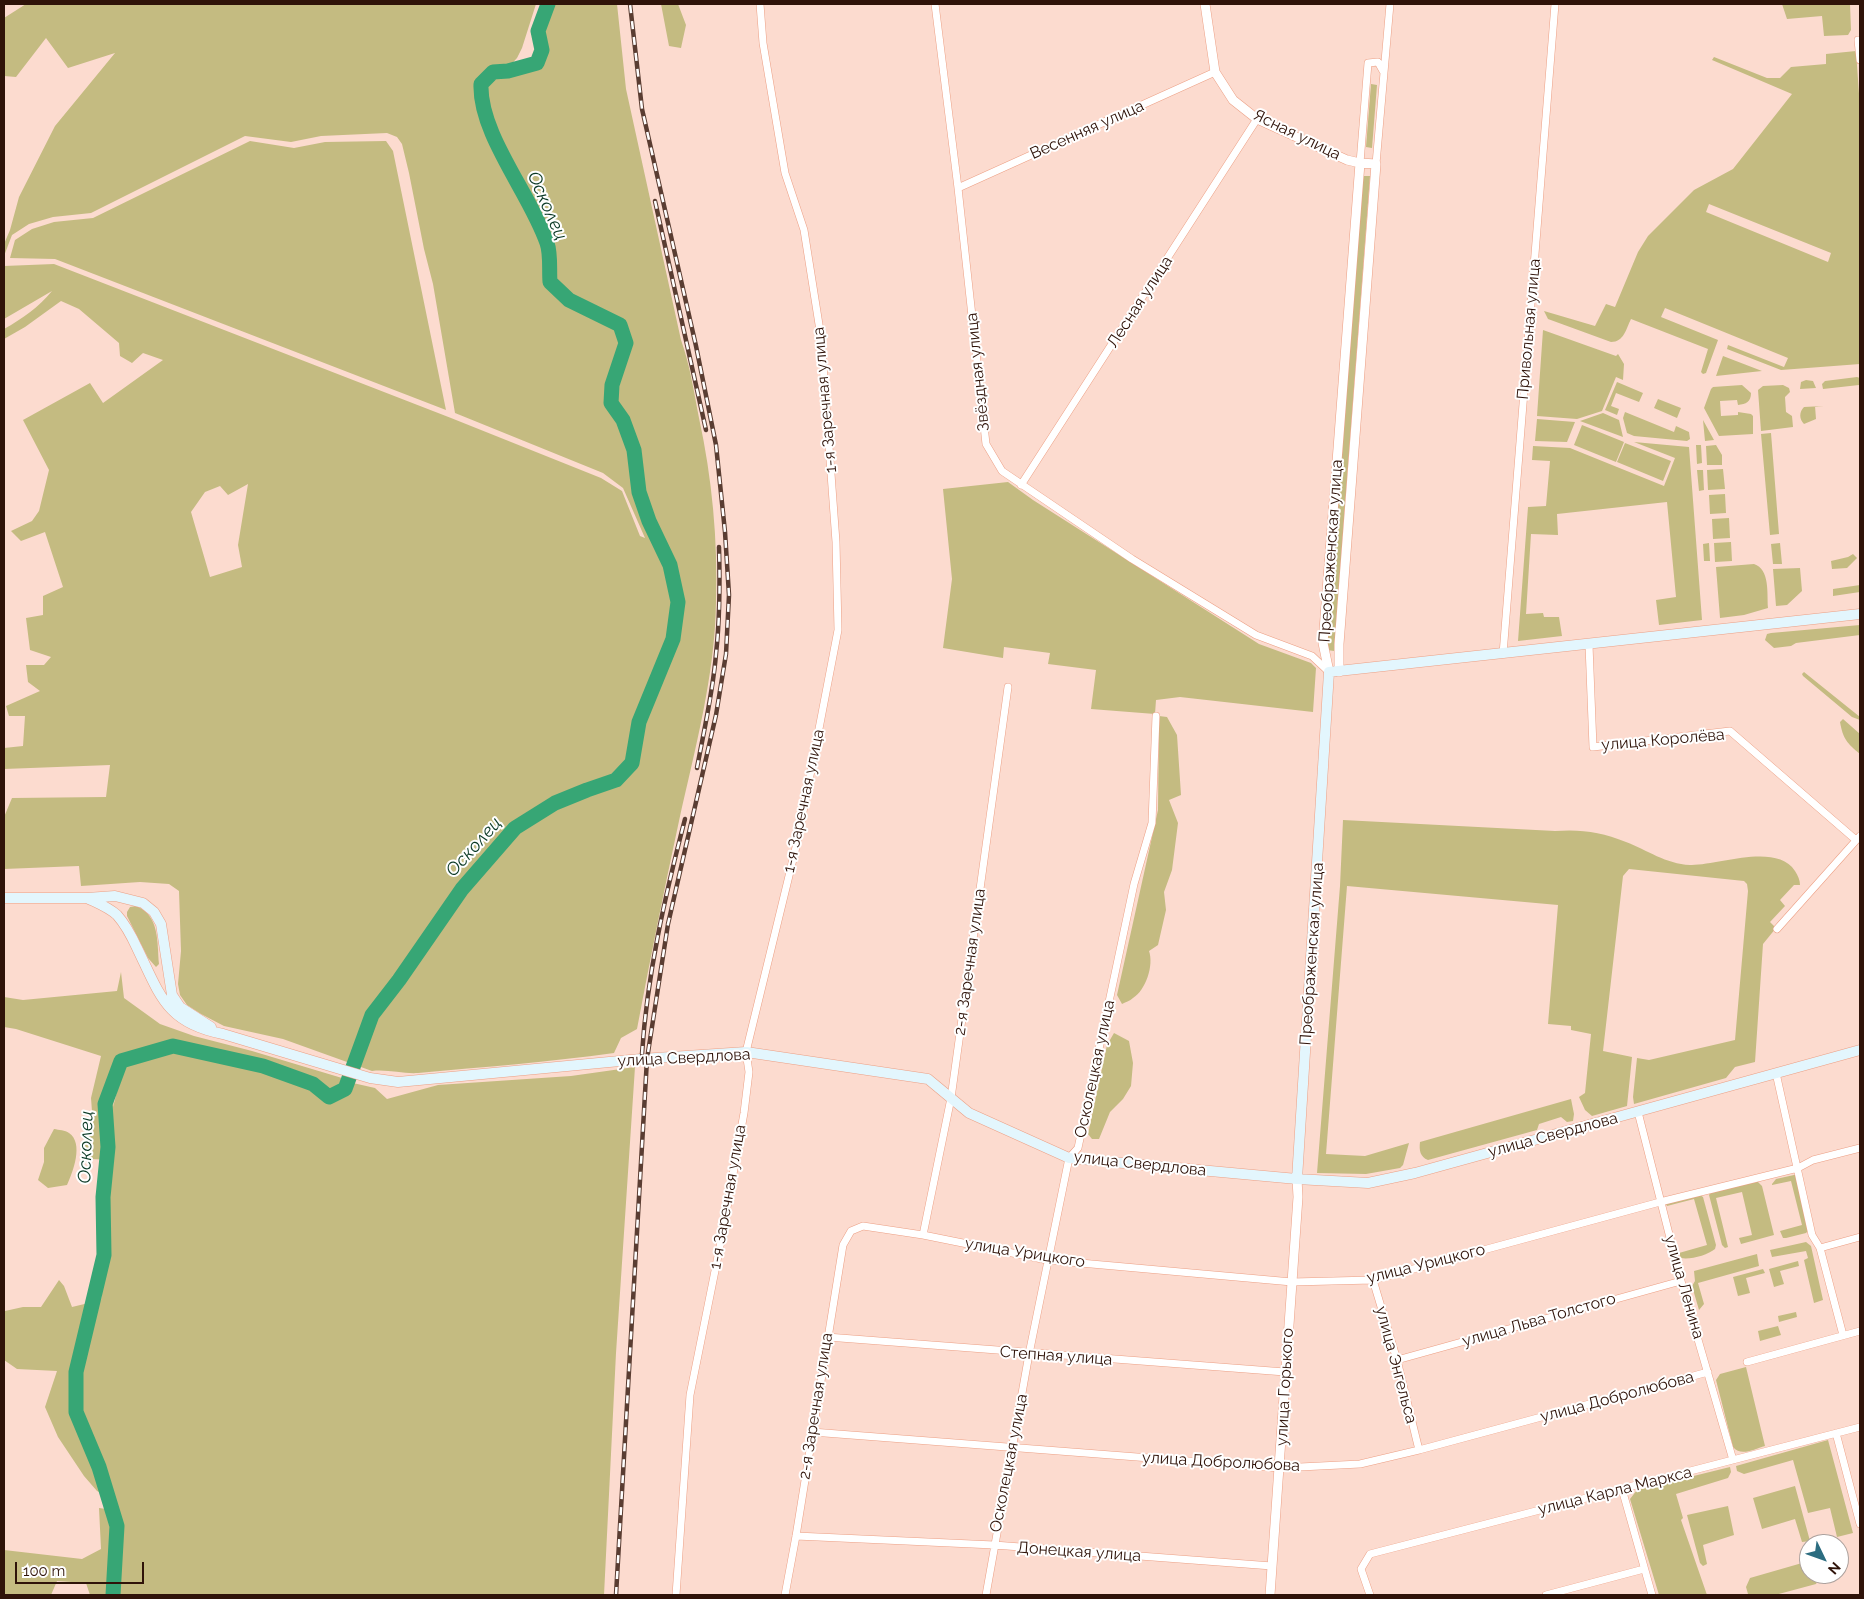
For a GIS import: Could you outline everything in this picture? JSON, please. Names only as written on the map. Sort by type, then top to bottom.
[{"type":"main road","points":[[1334,672],[1860,614]]},
{"type":"main road","name":"Преображенская улица","points":[[1297,1179],[1334,672]]},
{"type":"main road","name":"улица Свердлова","points":[[4,898],[114,896],[143,903],[154,912],[161,924],[172,995],[180,1007],[223,1034]]},
{"type":"main road","name":"улица Свердлова","points":[[86,898],[104,905],[117,916],[132,937],[158,992],[170,1008],[186,1022],[203,1030],[223,1034],[370,1078],[398,1082],[641,1059],[746,1052],[928,1079],[968,1113],[1070,1158],[1297,1179],[1368,1183],[1414,1173],[1860,1050]]},
{"type":"street","name":"1-я Заречная улица","points":[[676,1595],[690,1395],[744,1113],[749,1072],[746,1052],[797,842],[838,630],[836,542],[821,337],[804,230],[785,173],[763,43],[760,4]]},
{"type":"street","name":"Звёздная улица","points":[[935,4],[958,188],[986,444],[1002,472],[1132,560],[1247,630],[1312,656],[1334,672]]},
{"type":"street","name":"Ясная улица","points":[[1204,4],[1215,72],[1232,100],[1258,119],[1346,160],[1376,164]]},
{"type":"street","name":"Преображенская улица","points":[[1334,672],[1339,644],[1383,71],[1390,4]]},
{"type":"street","name":"Привольная улица","points":[[1503,654],[1555,4]]},
{"type":"street","points":[[1858,40],[1860,60]]},
{"type":"street","name":"Преображенская улица","points":[[1334,672],[1324,643],[1368,63],[1378,62],[1383,71]]},
{"type":"street","name":"Весенняя улица","points":[[958,188],[1215,72]]},
{"type":"street","name":"Лесная улица","points":[[1021,485],[1258,119]]},
{"type":"street","name":"улица Королёва","points":[[1589,644],[1593,746],[1730,731],[1858,838]]},
{"type":"street","name":"2-я Заречная улица","points":[[923,1235],[951,1098],[1008,687]]},
{"type":"street","name":"Осколецкая улица","points":[[986,1595],[1047,1260],[1070,1158],[1078,1148],[1134,884],[1152,823],[1156,716]]},
{"type":"street","points":[[1777,929],[1858,838]]},
{"type":"street","points":[[1776,1073],[1812,1235],[1820,1248],[1843,1336]]},
{"type":"street","name":"улица Ленина","points":[[1638,1112],[1681,1281],[1733,1460]]},
{"type":"street","name":"улица Урицкого","points":[[863,1226],[923,1235],[1047,1260],[1292,1282],[1372,1280],[1660,1202],[1798,1168],[1813,1160],[1860,1148]]},
{"type":"street","name":"улица Горького","points":[[1270,1595],[1298,1197],[1297,1179]]},
{"type":"street","name":"2-я Заречная улица","points":[[785,1595],[843,1245],[851,1231],[863,1226]]},
{"type":"street","points":[[1820,1248],[1860,1237]]},
{"type":"street","name":"улица Энгельса","points":[[1372,1280],[1397,1360],[1419,1450]]},
{"type":"street","name":"улица Льва Толстого","points":[[1397,1360],[1681,1281]]},
{"type":"street","points":[[1747,1362],[1860,1331]]},
{"type":"street","name":"Степная улица","points":[[827,1337],[1029,1354],[1285,1372]]},
{"type":"street","name":"улица Добролюбова","points":[[812,1432],[1280,1468],[1360,1464],[1419,1450],[1708,1372]]},
{"type":"street","name":"улица Карла Маркса","points":[[1370,1595],[1362,1569],[1370,1554],[1860,1427]]},
{"type":"street","points":[[1836,1433],[1860,1524]]},
{"type":"street","points":[[1622,1489],[1652,1595]]},
{"type":"street","name":"Донецкая улица","points":[[796,1536],[994,1545],[1272,1566]]},
{"type":"street","points":[[1546,1595],[1644,1569]]},
{"type":"shaded area","points":[[26,4],[536,4],[517,58],[507,69],[491,70],[478,84],[479,99],[488,128],[545,246],[547,284],[566,302],[617,326],[623,342],[608,385],[606,405],[619,425],[631,452],[636,493],[651,539],[660,532],[644,491],[638,449],[626,417],[614,400],[615,385],[627,356],[629,339],[622,324],[594,312],[572,298],[551,275],[550,244],[489,118],[483,96],[483,84],[493,73],[508,72],[537,64],[544,51],[540,32],[550,4],[617,4],[626,89],[681,340],[692,379],[704,441],[713,509],[716,579],[715,630],[708,685],[637,1029],[621,1038],[614,1053],[541,1062],[418,1073],[372,1071],[283,1039],[224,1026],[187,1005],[180,995],[178,984],[181,951],[179,891],[169,884],[140,882],[81,886],[79,866],[4,869],[4,817],[12,798],[106,797],[110,765],[4,769],[4,748],[23,746],[25,716],[9,716],[6,706],[40,691],[28,682],[26,665],[44,665],[51,657],[30,650],[26,618],[43,615],[43,596],[63,587],[45,532],[21,541],[11,531],[32,521],[39,511],[49,470],[23,420],[90,383],[103,403],[163,360],[143,353],[132,363],[120,356],[119,343],[79,309],[61,301],[25,327],[4,339],[4,329],[30,312],[52,291],[4,319],[4,266],[54,264],[601,478],[622,491],[640,536],[645,538],[623,488],[603,473],[455,413],[433,284],[402,144],[397,137],[387,133],[321,136],[291,142],[245,136],[91,213],[53,217],[29,224],[12,235],[4,256],[4,244],[19,197],[55,126],[115,53],[68,68],[46,38],[16,77],[4,76],[4,18]],"holes":[[[248,484],[238,545],[242,567],[210,577],[191,512],[205,492],[220,486],[228,495]]]},
{"type":"shaded area","points":[[661,4],[678,4],[686,25],[681,48],[669,46]]},
{"type":"shaded area","points":[[1782,4],[1850,4],[1851,30],[1848,35],[1824,36],[1822,16],[1787,19]]},
{"type":"shaded area","points":[[1856,51],[1860,108],[1860,364],[1781,370],[1727,349],[1728,345],[1784,367],[1788,358],[1665,308],[1661,317],[1718,340],[1706,373],[1703,374],[1701,372],[1708,349],[1631,319],[1622,337],[1611,342],[1548,319],[1544,311],[1595,326],[1606,304],[1615,307],[1638,252],[1648,236],[1694,190],[1733,169],[1792,94],[1712,60],[1714,57],[1767,78],[1780,78],[1791,67],[1826,64],[1826,54]],"holes":[[[1709,204],[1831,253],[1828,262],[1706,212]]]},
{"type":"shaded area","points":[[1371,84],[1377,85],[1372,148],[1366,147]]},
{"type":"shaded area","points":[[250,141],[294,148],[325,142],[386,141],[393,151],[446,410],[55,259],[10,258],[15,240],[32,229],[54,222],[93,218]]},
{"type":"shaded area","points":[[1363,176],[1370,176],[1334,651],[1327,650]]},
{"type":"shaded area","points":[[1543,330],[1616,356],[1618,354],[1624,364],[1623,380],[1616,377],[1602,411],[1577,419],[1537,416]]},
{"type":"shaded area","points":[[1723,356],[1762,371],[1716,376]]},
{"type":"shaded area","points":[[1860,378],[1860,399],[1859,385],[1823,389],[1822,384],[1825,381]]},
{"type":"shaded area","points":[[1806,380],[1813,381],[1816,388],[1800,389],[1801,382]]},
{"type":"shaded area","points":[[1617,382],[1643,393],[1639,402],[1616,393],[1611,406],[1619,409],[1617,415],[1605,410]]},
{"type":"shaded area","points":[[1742,385],[1751,393],[1749,400],[1738,405],[1737,400],[1720,401],[1721,416],[1738,415],[1738,412],[1751,414],[1753,416],[1753,434],[1719,436],[1704,408],[1711,389],[1713,387]]},
{"type":"shaded area","points":[[1783,385],[1789,388],[1790,392],[1785,397],[1786,412],[1792,416],[1793,427],[1761,431],[1758,390],[1763,386]]},
{"type":"shaded area","points":[[1658,399],[1681,408],[1677,418],[1654,408]]},
{"type":"shaded area","points":[[1815,406],[1816,419],[1804,424],[1800,418],[1802,409]]},
{"type":"shaded area","points":[[1625,412],[1674,432],[1676,426],[1689,432],[1690,439],[1687,441],[1634,436],[1627,433],[1623,418]]},
{"type":"shaded area","points":[[1603,413],[1619,420],[1623,437],[1580,421]]},
{"type":"shaded area","points":[[1537,419],[1575,422],[1567,442],[1535,441]]},
{"type":"shaded area","points":[[1703,420],[1714,440],[1705,441]]},
{"type":"shaded area","points":[[1582,425],[1624,442],[1616,462],[1574,445]]},
{"type":"shaded area","points":[[1771,433],[1779,534],[1770,535],[1761,434]]},
{"type":"shaded area","points":[[1634,442],[1689,447],[1702,620],[1659,625],[1656,600],[1676,597],[1667,502],[1557,514],[1558,535],[1531,534],[1526,614],[1543,613],[1544,617],[1559,617],[1562,636],[1518,641],[1528,507],[1546,506],[1550,461],[1532,460],[1533,446],[1570,448],[1664,486],[1675,458]]},
{"type":"shaded area","points":[[1625,443],[1671,461],[1663,481],[1617,462]]},
{"type":"shaded area","points":[[1696,445],[1701,445],[1702,463],[1697,464]]},
{"type":"shaded area","points":[[1716,445],[1722,455],[1722,465],[1707,465],[1706,446]]},
{"type":"shaded area","points":[[1723,469],[1725,489],[1708,490],[1707,470]]},
{"type":"shaded area","points":[[1697,470],[1703,470],[1704,490],[1699,491]]},
{"type":"shaded area","points":[[1008,482],[1033,500],[1259,644],[1311,663],[1316,668],[1313,712],[1180,697],[1156,700],[1155,714],[1091,709],[1096,670],[1048,664],[1050,653],[1004,647],[1003,658],[943,648],[952,579],[943,489]]},
{"type":"shaded area","points":[[1725,494],[1726,513],[1710,514],[1709,495]]},
{"type":"shaded area","points":[[1729,518],[1730,538],[1713,539],[1712,519]]},
{"type":"shaded area","points":[[1731,542],[1732,561],[1715,562],[1714,543]]},
{"type":"shaded area","points":[[1709,543],[1710,561],[1704,561],[1703,544]]},
{"type":"shaded area","points":[[1780,543],[1782,564],[1773,564],[1771,544]]},
{"type":"shaded area","points":[[1853,554],[1857,558],[1847,568],[1832,569],[1831,561]]},
{"type":"shaded area","points":[[1754,564],[1763,571],[1767,582],[1768,608],[1744,615],[1720,618],[1716,567]]},
{"type":"shaded area","points":[[1800,568],[1802,591],[1787,605],[1776,606],[1773,569]]},
{"type":"shaded area","points":[[1860,585],[1860,592],[1833,596],[1833,589]]},
{"type":"shaded area","points":[[1860,625],[1860,635],[1796,643],[1791,646],[1774,648],[1765,640],[1767,634],[1771,633]]},
{"type":"shaded area","points":[[1804,672],[1860,717],[1860,720],[1852,717],[1803,676]]},
{"type":"shaded area","points":[[1159,716],[1167,717],[1177,735],[1181,795],[1169,800],[1178,823],[1172,870],[1164,892],[1166,910],[1158,945],[1149,951],[1150,970],[1148,977],[1138,994],[1122,1004],[1117,995],[1158,810]]},
{"type":"shaded area","points":[[1843,719],[1860,734],[1860,754],[1844,737],[1840,722]]},
{"type":"shaded area","points":[[1343,820],[1582,831],[1617,839],[1673,862],[1690,865],[1761,857],[1774,858],[1786,862],[1795,871],[1800,885],[1794,885],[1780,900],[1785,906],[1770,922],[1776,928],[1763,944],[1755,1062],[1735,1067],[1726,1078],[1634,1104],[1637,1058],[1649,1060],[1735,1040],[1748,891],[1747,884],[1744,881],[1629,869],[1623,876],[1603,1051],[1632,1057],[1627,1106],[1592,1116],[1585,1110],[1579,1097],[1585,1093],[1591,1034],[1571,1030],[1571,1026],[1548,1024],[1558,905],[1347,886],[1326,1154],[1365,1156],[1409,1143],[1403,1165],[1400,1168],[1366,1174],[1317,1173],[1340,886]]},
{"type":"shaded area","points":[[136,906],[144,910],[149,916],[156,930],[159,964],[156,967],[148,958],[127,916],[130,907]]},
{"type":"shaded area","points":[[121,972],[124,998],[160,1024],[194,1036],[342,1078],[342,1088],[328,1094],[315,1081],[264,1063],[173,1042],[118,1058],[113,1107],[124,1064],[173,1051],[263,1071],[311,1088],[328,1102],[349,1092],[353,1083],[375,1088],[387,1099],[438,1085],[571,1076],[635,1067],[616,1353],[604,1595],[115,1595],[118,1524],[116,1515],[110,1595],[90,1595],[86,1583],[57,1581],[51,1595],[4,1595],[4,1550],[82,1559],[101,1549],[99,1508],[114,1510],[110,1497],[97,1491],[84,1476],[58,1437],[45,1407],[57,1371],[17,1369],[4,1360],[5,1311],[23,1307],[41,1307],[59,1280],[64,1286],[72,1307],[101,1300],[107,1254],[106,1196],[114,1160],[91,1159],[82,1148],[93,1125],[91,1098],[101,1056],[16,1029],[4,1027],[4,997],[23,1000],[117,991]]},
{"type":"shaded area","points":[[1114,1033],[1129,1041],[1133,1063],[1131,1086],[1123,1099],[1110,1112],[1099,1139],[1092,1139],[1088,1134],[1107,1045]]},
{"type":"shaded area","points":[[1571,1099],[1574,1114],[1573,1121],[1567,1122],[1561,1117],[1539,1124],[1537,1130],[1428,1160],[1421,1153],[1420,1142]]},
{"type":"shaded area","points":[[54,1129],[67,1132],[73,1138],[77,1150],[72,1173],[67,1185],[48,1188],[38,1180],[44,1162],[44,1148]]},
{"type":"shaded area","points":[[1797,1175],[1808,1231],[1783,1238],[1780,1231],[1802,1225],[1791,1181],[1772,1184],[1776,1179]]},
{"type":"shaded area","points":[[1757,1181],[1762,1186],[1774,1235],[1741,1244],[1739,1238],[1752,1235],[1742,1192],[1716,1198],[1728,1247],[1725,1248],[1722,1245],[1709,1195],[1711,1192]]},
{"type":"shaded area","points":[[1700,1195],[1703,1197],[1716,1245],[1715,1249],[1699,1256],[1681,1258],[1679,1253],[1707,1245],[1694,1199],[1667,1206],[1666,1204]]},
{"type":"shaded area","points":[[1806,1242],[1811,1246],[1823,1300],[1814,1303],[1804,1260],[1808,1258],[1806,1251],[1772,1257],[1770,1250]]},
{"type":"shaded area","points":[[1757,1254],[1759,1266],[1698,1283],[1704,1304],[1699,1310],[1692,1286],[1695,1281],[1694,1271]]},
{"type":"shaded area","points":[[1798,1261],[1799,1266],[1780,1271],[1784,1284],[1774,1287],[1769,1269]]},
{"type":"shaded area","points":[[1763,1269],[1765,1273],[1746,1278],[1750,1293],[1738,1296],[1733,1277]]},
{"type":"shaded area","points":[[1796,1312],[1797,1317],[1779,1322],[1778,1316]]},
{"type":"shaded area","points":[[1778,1326],[1781,1335],[1760,1341],[1758,1331]]},
{"type":"shaded area","points":[[1746,1367],[1765,1446],[1744,1452],[1733,1447],[1716,1380],[1720,1374]]},
{"type":"shaded area","points":[[1828,1440],[1853,1533],[1836,1534],[1830,1508],[1808,1513],[1793,1460],[1744,1474],[1737,1471],[1736,1466]]},
{"type":"shaded area","points":[[1730,1467],[1731,1472],[1728,1478],[1676,1494],[1683,1518],[1681,1520],[1707,1595],[1659,1595],[1630,1499],[1637,1490]]},
{"type":"shaded area","points":[[1795,1486],[1808,1534],[1800,1534],[1795,1519],[1762,1529],[1753,1498]]},
{"type":"shaded area","points":[[1728,1506],[1734,1535],[1703,1545],[1707,1564],[1703,1566],[1700,1563],[1687,1515]]},
{"type":"shaded area","points":[[1799,1564],[1799,1584],[1816,1584],[1775,1595],[1748,1594],[1746,1587],[1750,1578]]},
{"type":"waterway","name":"Осколец","points":[[113,1595],[117,1526],[99,1467],[76,1412],[76,1372],[104,1255],[103,1197],[108,1147],[105,1104],[121,1061],[173,1046],[263,1066],[313,1084],[329,1097],[345,1089],[372,1015],[399,980],[462,889],[515,828],[555,803],[616,780],[632,763],[639,722],[673,639],[678,602],[670,565],[649,521],[639,492],[634,450],[623,420],[611,403],[612,385],[626,343],[620,325],[569,300],[550,282],[547,243],[530,205],[497,144],[488,123],[483,103],[481,84],[493,72],[508,71],[537,63],[542,50],[538,31],[548,4]]},
{"type":"railway","points":[[616,1595],[647,1059],[668,924],[716,715],[726,654],[729,595],[716,445],[696,346],[642,109],[630,4]]},
{"type":"railway","points":[[655,201],[706,430]]},
{"type":"railway","points":[[697,768],[715,668],[720,587],[719,547]]},
{"type":"railway","points":[[642,1054],[644,1024],[658,936],[685,819]]}]
